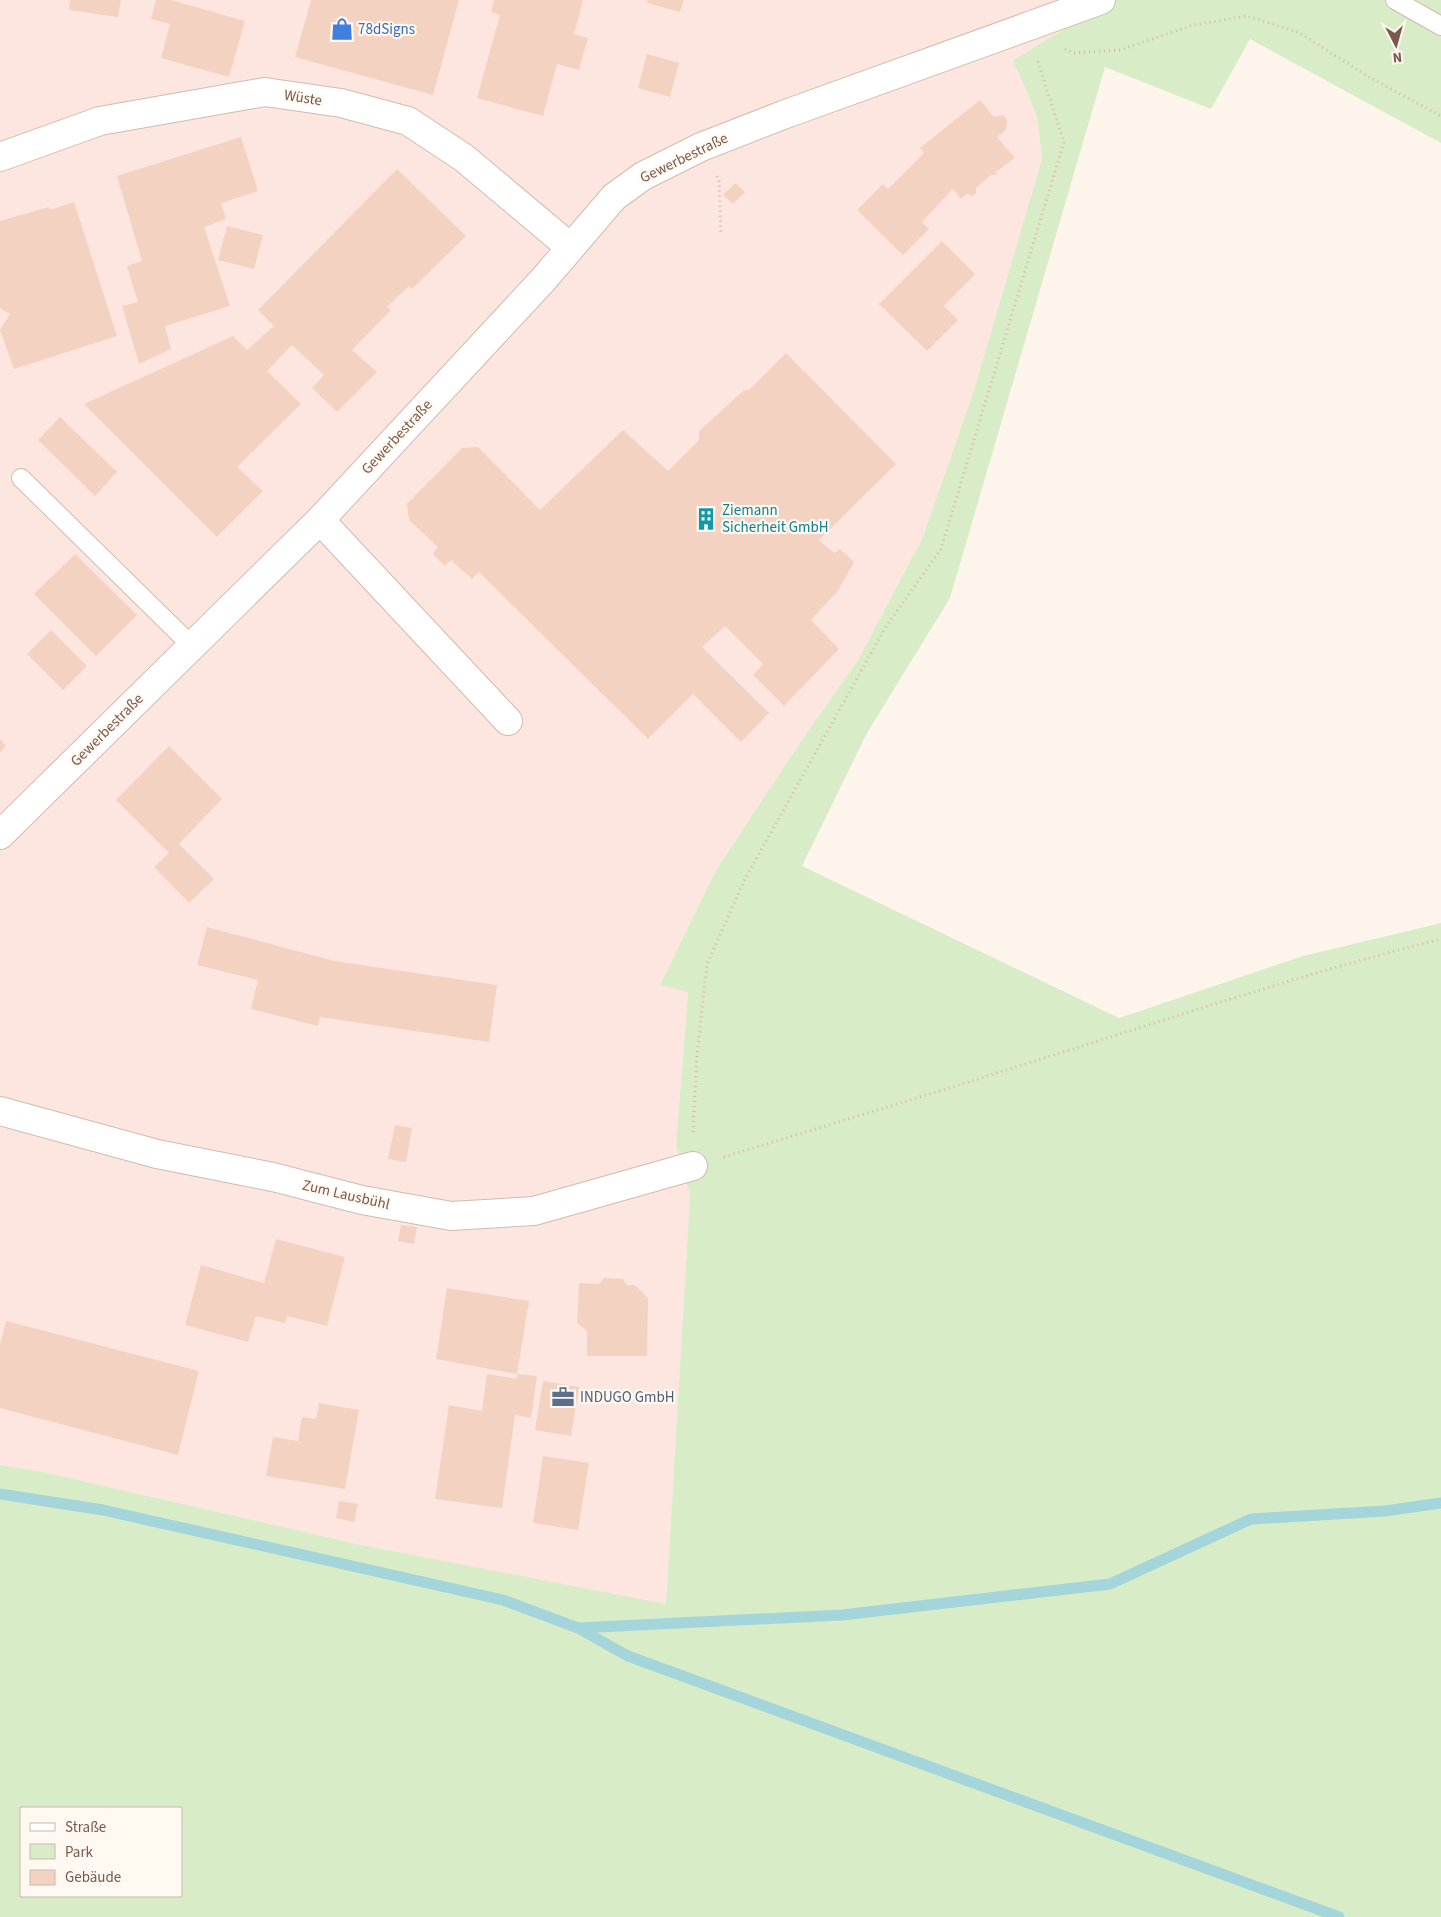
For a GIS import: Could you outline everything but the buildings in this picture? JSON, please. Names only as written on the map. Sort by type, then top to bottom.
[{"type":"street","name":"Gewerbestraße","points":[[0,836],[320,520],[543,280],[614,197],[643,176],[701,147],[783,115],[1028,28],[1089,2]]},
{"type":"street","name":"Wüste","points":[[0,157],[100,121],[265,92],[341,103],[408,121],[464,158],[570,247]]},
{"type":"street","points":[[320,520],[508,721]]},
{"type":"street","name":"Zum Lausbühl","points":[[0,1111],[157,1154],[273,1176],[362,1200],[451,1216],[534,1211],[693,1166]]},
{"type":"lane","points":[[1395,0],[1441,26]]},
{"type":"lane","points":[[20,478],[192,646]]},
{"type":"path","points":[[1028,28],[1073,53],[1120,50],[1193,25],[1247,16],[1298,32],[1369,76],[1441,116]]},
{"type":"path","points":[[1028,28],[1064,142],[941,549],[885,628],[745,879],[707,964],[693,1102],[693,1166],[1008,1070],[1141,1026],[1366,958],[1441,939]]},
{"type":"path","points":[[701,147],[719,181],[721,235]]},
{"type":"shaded area","points":[[0,0],[1112,0],[1013,60],[1037,116],[1042,159],[974,390],[923,537],[858,660],[806,734],[716,870],[660,985],[688,991],[676,1145],[690,1195],[666,1605],[357,1544],[48,1473],[0,1465]]},
{"type":"green space","points":[[1112,0],[1441,0],[1441,143],[1250,39],[1211,109],[1105,67],[950,598],[867,733],[802,866],[1119,1018],[1303,956],[1441,923],[1441,1917],[0,1917],[0,1465],[48,1473],[357,1544],[666,1604],[690,1195],[676,1145],[688,992],[660,985],[716,870],[806,734],[858,660],[923,537],[974,390],[1042,159],[1037,116],[1013,60]]},
{"type":"waterway","points":[[0,1494],[103,1510],[503,1600],[578,1628],[628,1656],[1339,1917]]},
{"type":"waterway","points":[[578,1628],[842,1615],[1110,1584],[1251,1519],[1385,1511],[1441,1503]]},
{"type":"place","name":"78dSigns","points":[[342,29]]},
{"type":"place","name":"Ziemann Sicherheit GmbH","points":[[706,519]]},
{"type":"place","name":"INDUGO GmbH","points":[[563,1397]]}]
